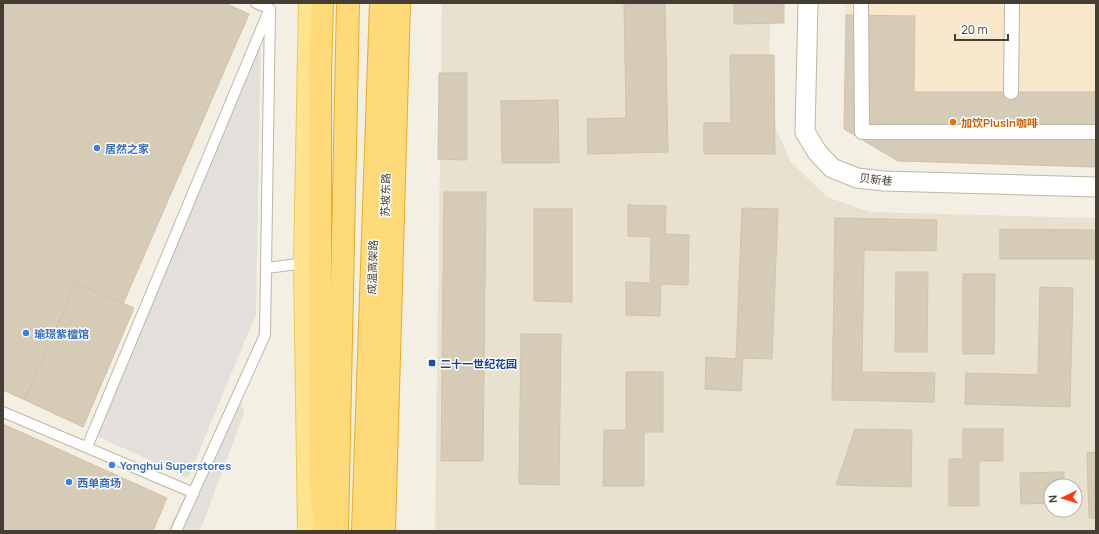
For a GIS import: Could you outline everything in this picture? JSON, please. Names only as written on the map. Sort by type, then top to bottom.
[{"type":"highway","points":[[322,3],[320,73],[320,457],[325,531]]},
{"type":"highway","points":[[337,531],[348,3]]},
{"type":"highway","name":"成温高架路","points":[[363,531],[381,3]]},
{"type":"highway","points":[[384,531],[399,3]]},
{"type":"main road","points":[[310,3],[305,263],[310,531]]},
{"type":"main road","name":"苏坡东路","points":[[379,531],[385,181],[391,3]]},
{"type":"street","name":"贝新巷","points":[[808,3],[805,132],[817,152],[832,168],[857,178],[884,181],[1096,187]]},
{"type":"street","points":[[861,3],[862,132],[1096,132]]},
{"type":"street","points":[[1011,92],[1012,3]]},
{"type":"lane","points":[[256,3],[270,9]]},
{"type":"lane","points":[[176,531],[265,335],[270,9]]},
{"type":"lane","points":[[87,447],[270,9]]},
{"type":"lane","points":[[267,268],[305,263]]},
{"type":"lane","points":[[3,412],[194,493]]},
{"type":"shaded area","points":[[442,3],[771,3],[769,61],[773,121],[790,161],[827,197],[870,212],[1096,218],[1096,531],[435,531]]},
{"type":"shaded area","points":[[846,3],[1096,3],[1096,167],[898,161],[844,129]]},
{"type":"shaded area","points":[[261,14],[256,314],[188,478],[88,432]]},
{"type":"shaded area","points":[[236,389],[244,413],[200,531],[168,531]]},
{"type":"building","name":"居然之家","points":[[3,3],[225,3],[249,14],[123,304],[76,283],[25,400],[3,390]]},
{"type":"building","points":[[624,3],[665,3],[668,152],[588,154],[587,119],[626,118]]},
{"type":"building","points":[[734,3],[784,3],[784,23],[734,24]]},
{"type":"building","points":[[846,15],[915,16],[914,92],[1096,92],[1096,167],[898,161],[844,129]]},
{"type":"building","points":[[730,55],[774,55],[775,154],[704,154],[704,123],[731,123]]},
{"type":"building","points":[[439,73],[467,73],[467,160],[438,159]]},
{"type":"building","points":[[558,100],[559,163],[502,163],[501,101]]},
{"type":"building","points":[[444,192],[486,192],[483,461],[441,461]]},
{"type":"building","points":[[628,205],[666,206],[665,234],[689,235],[688,285],[661,284],[660,316],[626,315],[626,282],[650,283],[651,237],[628,236]]},
{"type":"building","points":[[742,208],[778,209],[772,359],[743,358],[741,391],[705,389],[706,357],[736,359]]},
{"type":"building","points":[[534,209],[572,209],[572,302],[534,301]]},
{"type":"building","points":[[835,218],[937,220],[936,251],[864,250],[862,372],[935,373],[934,402],[832,400]]},
{"type":"building","points":[[1000,229],[1096,230],[1096,259],[1000,259]]},
{"type":"building","points":[[896,272],[928,272],[927,352],[895,352]]},
{"type":"building","points":[[963,274],[995,274],[994,354],[963,354]]},
{"type":"building","points":[[76,283],[134,308],[83,427],[25,400]]},
{"type":"building","points":[[1040,287],[1073,288],[1070,407],[965,404],[966,373],[1038,375]]},
{"type":"building","points":[[521,334],[561,334],[559,485],[519,484]]},
{"type":"building","points":[[626,372],[663,372],[663,432],[644,432],[644,486],[603,486],[604,430],[626,430]]},
{"type":"building","name":"西单商场","points":[[3,424],[167,498],[153,531],[3,531]]},
{"type":"building","points":[[855,429],[912,430],[911,487],[836,485]]},
{"type":"building","points":[[963,429],[1003,429],[1003,461],[979,461],[979,506],[949,506],[949,459],[963,459]]},
{"type":"building","points":[[1096,452],[1096,518],[1089,518],[1087,453]]},
{"type":"building","points":[[1064,472],[1064,478],[1043,478],[1043,503],[1021,504],[1020,473]]},
{"type":"place","name":"加饮Plusln咖啡","points":[[953,122]]},
{"type":"place","name":"居然之家","points":[[97,148]]},
{"type":"place","name":"瑜璟紫檀馆","points":[[26,333]]},
{"type":"place","name":"二十一世纪花园","points":[[432,363]]},
{"type":"place","name":"Yonghui Superstores","points":[[112,465]]},
{"type":"place","name":"西单商场","points":[[69,482]]}]
